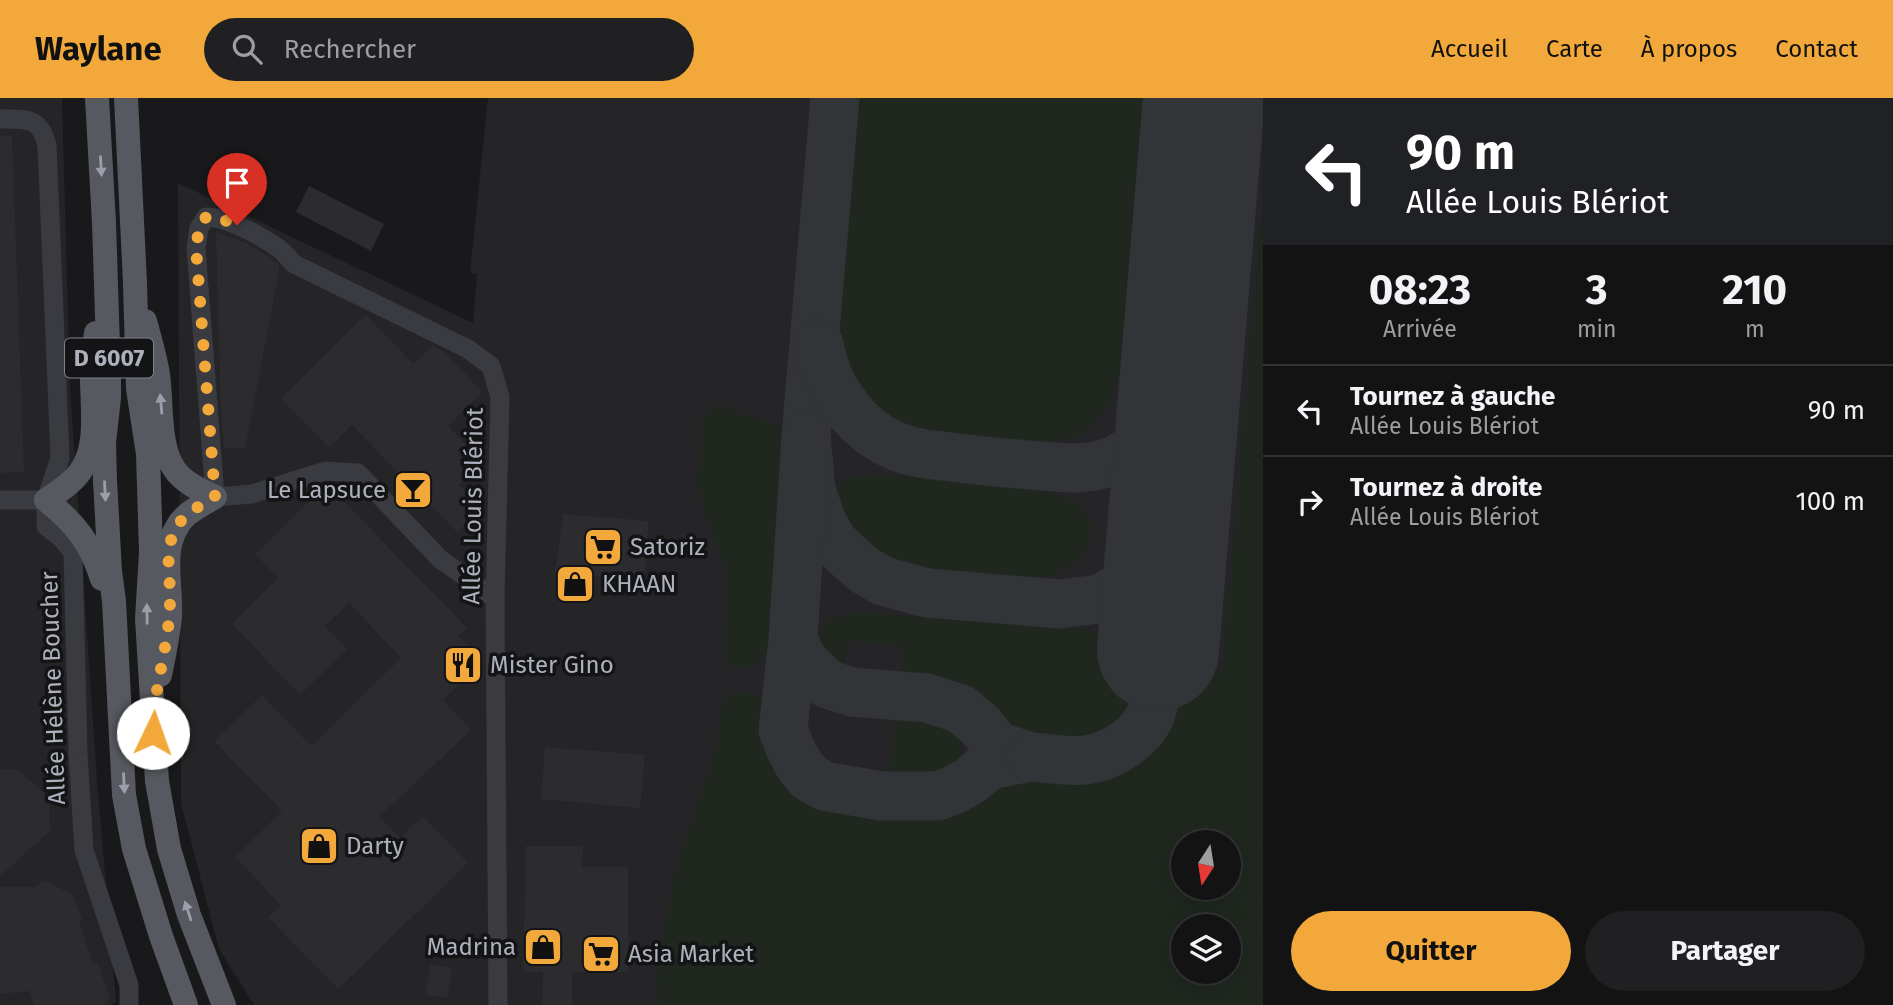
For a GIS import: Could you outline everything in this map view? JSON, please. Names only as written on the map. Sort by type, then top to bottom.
[{"type":"main road","name":"D 6007","points":[[97,98],[109,398],[104,443],[105,481],[124,795],[134,849],[186,1005]]},
{"type":"main road","name":"D 6007","points":[[126,98],[138,389],[148,454],[151,552],[147,619],[157,781],[169,849],[189,915],[224,1005]]},
{"type":"main road","points":[[106,281],[92,356],[93,410],[88,454],[79,474],[46,500],[74,524],[91,548],[114,617]]},
{"type":"main road","points":[[135,283],[154,350],[164,441],[169,459],[184,479],[215,497],[177,525],[168,552],[170,619],[153,708]]},
{"type":"street","points":[[0,119],[32,121],[44,132],[47,146],[60,458],[46,500],[0,500]]},
{"type":"street","name":"Allée Louis Blériot","points":[[215,497],[196,248],[199,228],[206,217],[216,217],[237,225],[280,249],[294,264],[468,349],[491,366],[500,397],[495,597],[498,1005]]},
{"type":"street","points":[[215,497],[252,494],[325,471],[358,473],[440,559],[495,597]]},
{"type":"street","name":"Allée Hélène Boucher","points":[[46,500],[46,526],[73,552],[78,754],[84,850],[129,985],[128,1005]]},
{"type":"shaded area","points":[[0,98],[62,98],[70,387],[97,781],[116,1001],[112,1005],[0,1005]]},
{"type":"shaded area","points":[[488,98],[1263,98],[1263,1005],[254,1005],[219,949],[181,803],[178,183],[473,323],[477,274],[470,273]]},
{"type":"shaded area","points":[[856,98],[1142,98],[1120,370],[1106,410],[1079,436],[1036,444],[968,440],[912,429],[873,406],[849,374],[837,332]]},
{"type":"shaded area","points":[[1263,200],[1263,1005],[658,1005],[657,977],[675,873],[716,750],[724,698],[738,691],[763,697],[767,752],[789,791],[828,810],[896,819],[963,814],[992,787],[1019,780],[1117,776],[1158,750],[1182,681],[1223,672]]},
{"type":"shaded area","points":[[713,404],[788,429],[770,649],[753,665],[733,669],[723,653],[727,574],[705,511],[698,481],[703,420]]},
{"type":"shaded area","points":[[893,475],[1049,491],[1076,503],[1093,525],[1086,552],[1052,576],[969,577],[908,569],[864,547],[844,520],[832,496],[849,477]]},
{"type":"shaded area","points":[[858,612],[1098,631],[1096,656],[1134,660],[1128,708],[1108,729],[1080,740],[1016,735],[979,697],[951,682],[901,674],[901,646],[846,640],[844,667],[830,660],[816,644],[824,622]]},
{"type":"shaded area","points":[[895,716],[923,718],[944,725],[960,737],[963,757],[940,772],[915,776],[890,774]]},
{"type":"building","points":[[0,136],[12,136],[24,472],[0,473]]},
{"type":"building","points":[[309,186],[384,224],[371,251],[296,212]]},
{"type":"building","points":[[216,231],[248,244],[279,266],[245,448],[224,448]]},
{"type":"building","points":[[366,315],[413,364],[433,346],[445,352],[482,392],[448,426],[483,462],[459,485],[482,508],[457,532],[352,425],[329,448],[281,398]]},
{"type":"building","points":[[327,484],[467,628],[458,636],[483,661],[443,700],[471,730],[379,817],[400,838],[423,816],[468,863],[338,989],[268,917],[281,905],[235,857],[282,811],[214,741],[262,695],[311,746],[401,658],[349,603],[325,626],[347,649],[300,695],[232,624],[278,578],[255,554]]},
{"type":"building","name":"Satoriz","points":[[563,514],[649,521],[644,581],[555,573]]},
{"type":"building","points":[[545,747],[645,755],[640,808],[541,799]]},
{"type":"building","points":[[0,769],[17,769],[49,798],[50,831],[0,876]]},
{"type":"building","points":[[526,846],[583,846],[582,867],[628,867],[628,972],[572,972],[572,1005],[542,1005],[543,972],[523,972]]},
{"type":"building","points":[[43,880],[72,894],[82,919],[79,923],[93,965],[98,963],[110,1000],[104,1005],[34,1005],[29,991],[0,994],[0,887],[35,887]]},
{"type":"building","points":[[430,964],[452,968],[447,998],[425,995]]},
{"type":"taxiway","points":[[835,98],[806,436],[811,490],[822,522],[834,543],[864,570],[883,581],[927,593],[1060,604],[1099,599],[1130,582],[1153,556],[1170,505]]},
{"type":"taxiway","points":[[819,344],[823,362],[839,396],[862,425],[893,445],[923,454],[1055,467],[1080,468],[1105,464],[1135,448],[1151,434],[1179,401]]},
{"type":"taxiway","points":[[793,639],[803,661],[827,684],[852,692],[927,698],[961,709],[981,726],[997,746],[1031,757],[989,765],[970,781],[938,796],[881,796],[824,786],[809,777],[799,765],[783,730],[793,639],[806,436]]},
{"type":"taxiway","points":[[1031,757],[1085,760],[1105,755],[1126,744],[1142,728],[1154,703],[1158,650]]},
{"type":"runway","points":[[1158,650],[1204,98]]},
{"type":"place","name":"Le Lapsuce","points":[[413,490]]},
{"type":"place","name":"Satoriz","points":[[603,547]]},
{"type":"place","name":"KHAAN","points":[[575,584]]},
{"type":"place","name":"Mister Gino","points":[[463,665]]},
{"type":"place","name":"Darty","points":[[319,846]]},
{"type":"place","name":"Madrina","points":[[543,947]]},
{"type":"place","name":"Asia Market","points":[[601,954]]},
{"type":"route","points":[[153,733],[153,708],[170,619],[168,552],[177,525],[215,497],[196,248],[199,228],[206,217],[216,217],[237,225]]}]
